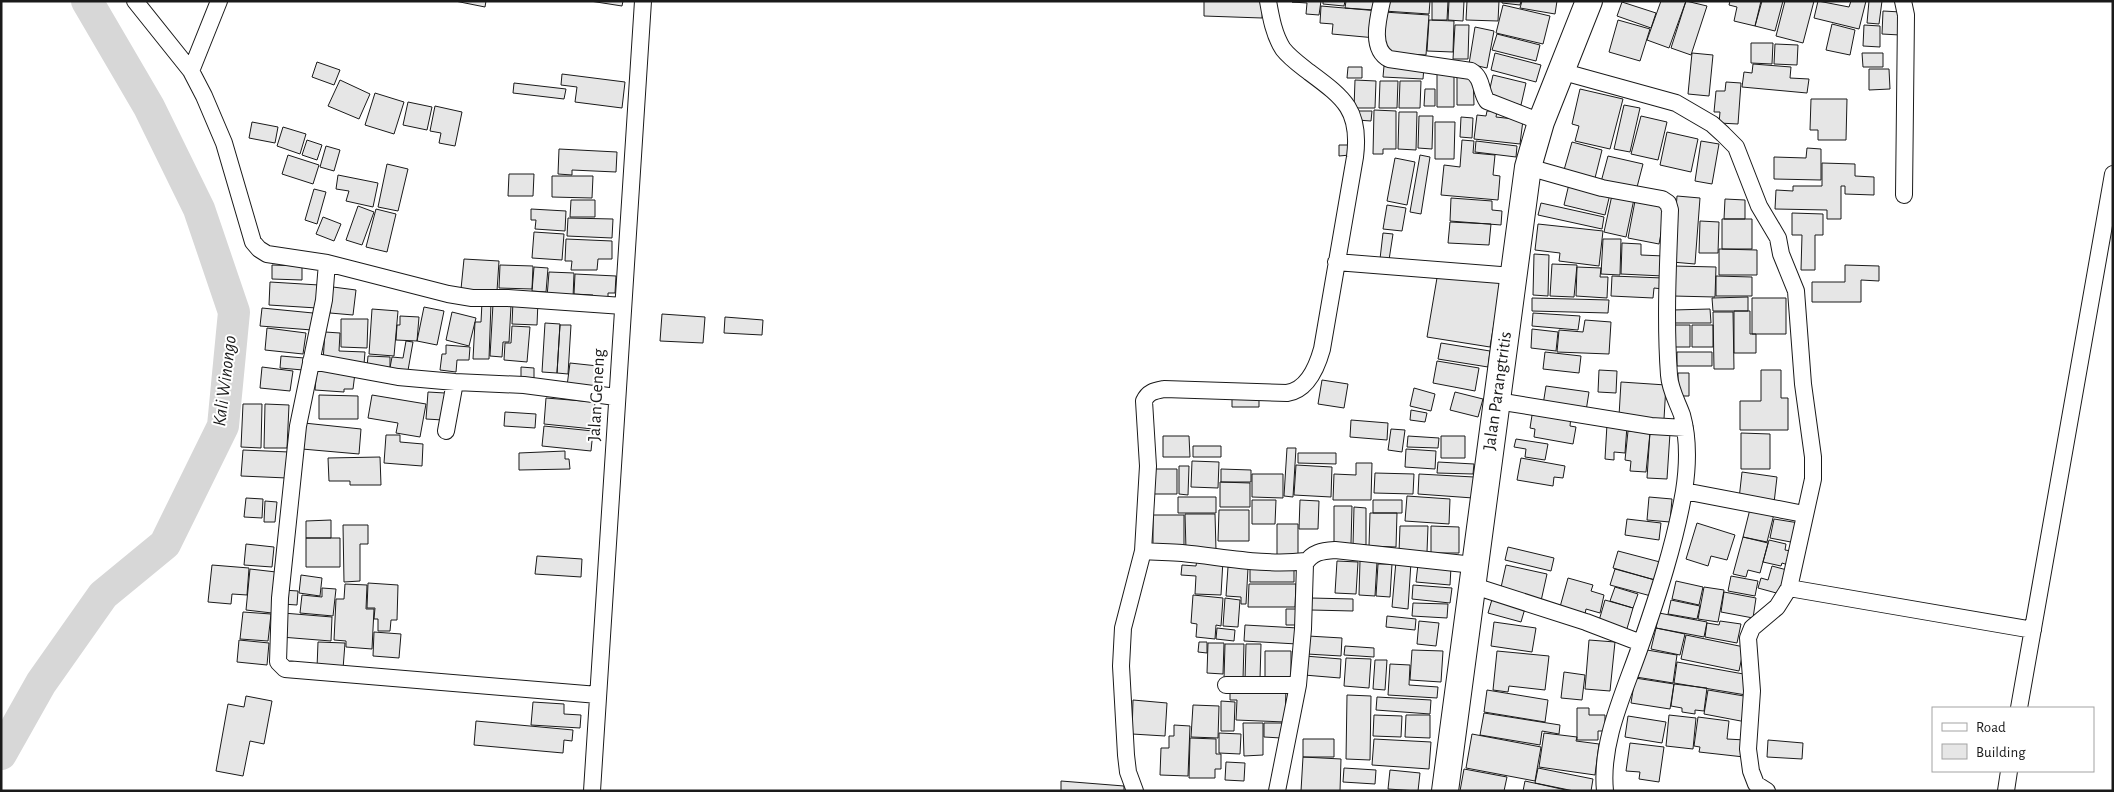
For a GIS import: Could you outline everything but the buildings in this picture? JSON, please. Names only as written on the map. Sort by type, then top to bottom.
[{"type":"main road","name":"Jalan Parangtritis","points":[[1445,791],[1528,168],[1541,122],[1589,1]]},
{"type":"street","points":[[135,1],[191,71],[204,96],[224,143],[252,242],[259,249],[267,254],[327,263],[448,294],[472,298],[508,298],[623,306]]},
{"type":"street","points":[[191,71],[219,1]]},
{"type":"street","name":"Jalan Geneng","points":[[592,791],[643,1]]},
{"type":"street","points":[[1135,791],[1128,772],[1123,728],[1121,646],[1127,609],[1143,551],[1148,466],[1144,401],[1147,394],[1164,389],[1287,393],[1301,387],[1313,373],[1322,349],[1355,157],[1354,119],[1351,111],[1342,99],[1297,63],[1284,50],[1271,19],[1268,1]]},
{"type":"street","points":[[1382,1],[1377,38],[1378,50],[1382,55],[1389,59],[1472,70],[1479,78],[1487,101],[1541,122]]},
{"type":"street","points":[[1903,1],[1906,15],[1904,195]]},
{"type":"street","points":[[1560,71],[1676,103],[1712,124],[1736,147],[1759,206],[1778,238],[1781,254],[1796,291],[1798,342],[1814,467],[1789,588],[1777,607],[1752,628],[1748,638],[1752,691],[1748,749],[1751,771],[1756,784],[1768,791]]},
{"type":"street","points":[[1528,168],[1602,188],[1662,199],[1668,203],[1670,210],[1668,282],[1669,376],[1685,428],[1688,467],[1684,491],[1663,574],[1614,720],[1608,749],[1605,791]]},
{"type":"street","points":[[2019,707],[2112,178]]},
{"type":"street","points":[[1336,262],[1513,276]]},
{"type":"street","points":[[327,263],[324,300],[302,398],[294,455],[280,598],[278,662],[285,669],[294,670],[598,695]]},
{"type":"street","points":[[311,361],[398,377],[524,385],[616,397]]},
{"type":"street","points":[[446,431],[455,382]]},
{"type":"street","points":[[1497,401],[1651,426],[1685,428]]},
{"type":"street","points":[[1684,491],[1804,514]]},
{"type":"street","points":[[1143,551],[1284,564],[1306,561],[1315,553],[1336,550],[1473,575],[1577,619],[1641,643]]},
{"type":"street","points":[[1277,791],[1298,685],[1306,561]]},
{"type":"street","points":[[1789,588],[2033,630]]},
{"type":"street","points":[[1226,685],[1298,685]]},
{"type":"street","points":[[2006,791],[2009,772]]},
{"type":"waterway","name":"Kali Winongo","points":[[1,754],[41,683],[103,595],[165,544],[223,426],[234,312],[199,209],[149,107],[87,1]]}]
